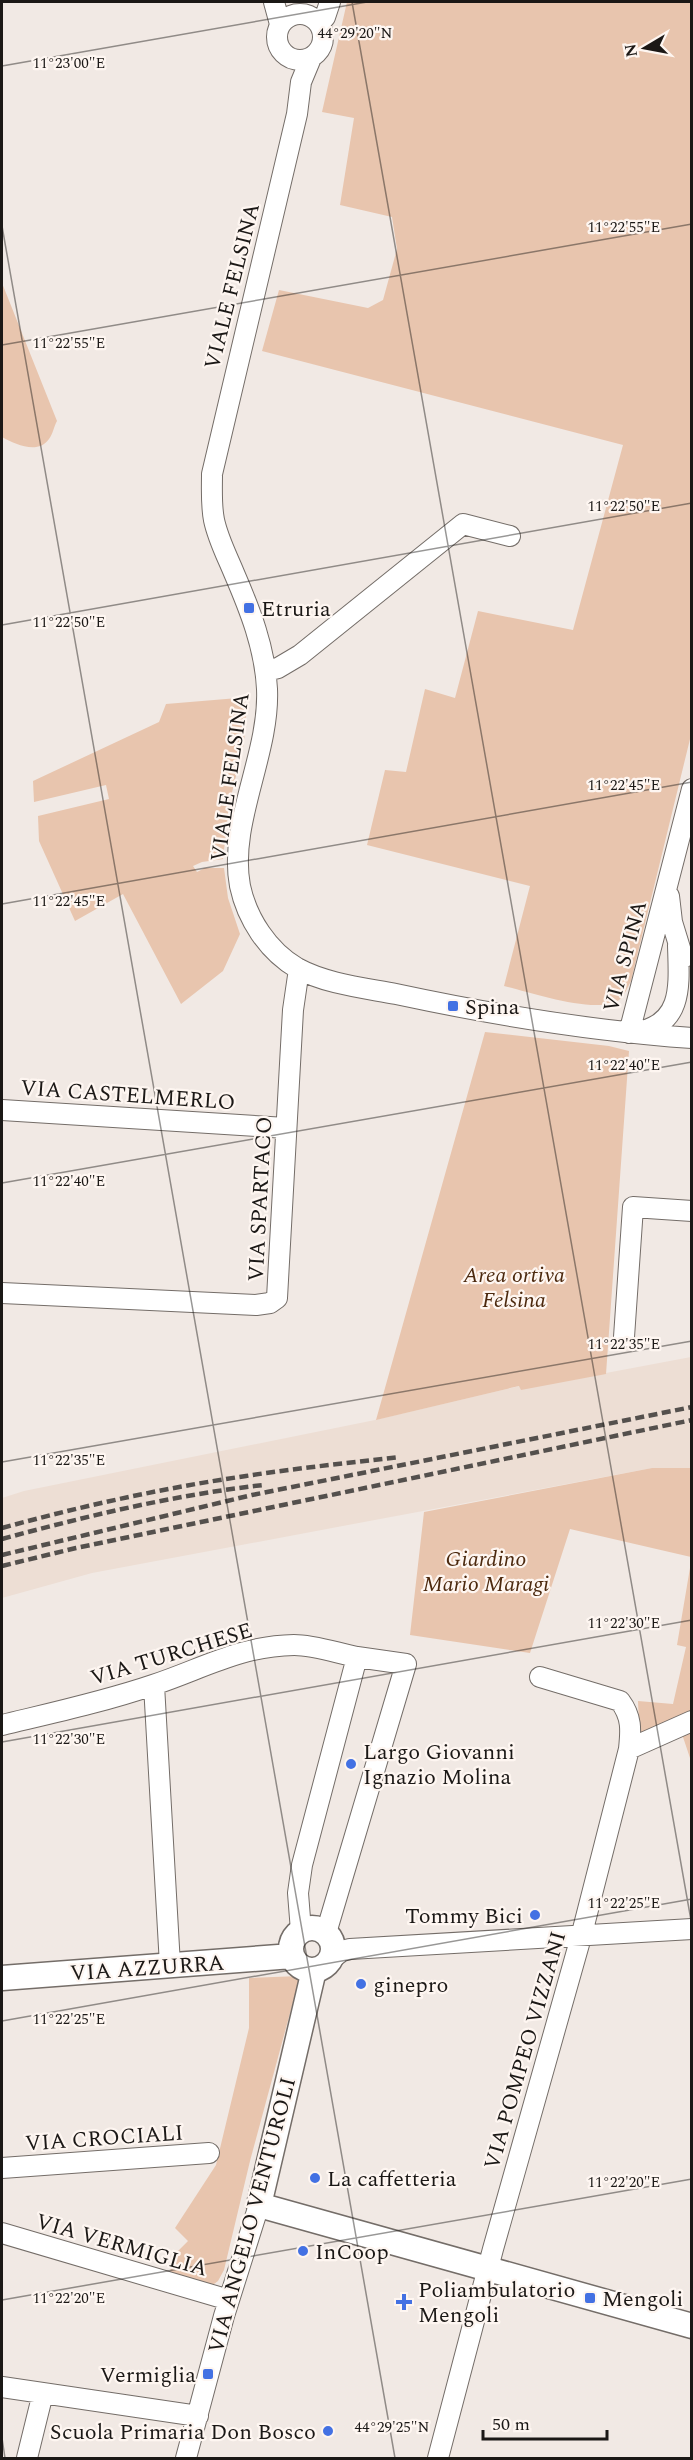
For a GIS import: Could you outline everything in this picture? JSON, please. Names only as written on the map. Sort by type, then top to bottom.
[{"type":"main road","points":[[313,1928],[330,1950],[300,1967],[292,1956],[292,1942],[300,1931],[313,1928]]},
{"type":"main road","name":"VIA ANGELO VENTUROLI","points":[[259,2205],[330,1950]]},
{"type":"main road","name":"VIA AZZURRA","points":[[2,1978],[292,1956]]},
{"type":"main road","points":[[259,2205],[692,2326]]},
{"type":"street","points":[[274,2],[286,20],[307,15],[319,24],[323,38],[322,46],[303,59]]},
{"type":"street","points":[[319,24],[325,17],[330,2]]},
{"type":"street","name":"VIALE FELSINA","points":[[286,20],[277,39],[278,46],[288,57],[303,59],[297,114],[212,474],[212,503],[219,537],[249,608],[260,641],[266,671],[266,720],[240,840],[238,866],[240,887],[253,922],[275,951],[298,969],[351,985],[542,1023],[692,1038]]},
{"type":"street","points":[[266,671],[278,668],[300,655],[463,524],[510,536]]},
{"type":"street","name":"VIA SPINA","points":[[678,945],[678,985],[669,1017],[651,1029],[629,1033],[692,789]]},
{"type":"street","name":"VIA SPINA","points":[[669,881],[672,922],[678,945],[692,974]]},
{"type":"street","name":"VIA SPARTACO","points":[[2,1293],[248,1305],[264,1304],[275,1300],[279,1288],[293,1010],[298,969]]},
{"type":"street","name":"VIA CASTELMERLO","points":[[2,1110],[286,1128]]},
{"type":"street","points":[[624,1337],[633,1207],[692,1210]]},
{"type":"street","name":"VIA TURCHESE","points":[[2,1725],[64,1711],[154,1685],[216,1659],[252,1650],[296,1645],[357,1658]]},
{"type":"street","points":[[300,1931],[298,1893],[302,1864],[357,1658],[406,1664],[330,1950],[692,1929]]},
{"type":"street","name":"VIA POMPEO VIZZANI","points":[[438,2458],[488,2269],[581,1937],[629,1749],[631,1723],[627,1710],[620,1701],[540,1677]]},
{"type":"street","points":[[154,1685],[170,1965]]},
{"type":"street","points":[[629,1749],[692,1721]]},
{"type":"street","name":"VIA CROCIALI","points":[[2,2168],[209,2153]]},
{"type":"street","name":"VIA ANGELO VENTUROLI","points":[[186,2458],[229,2300],[259,2205]]},
{"type":"street","name":"VIA VERMIGLIA","points":[[2,2233],[229,2300]]},
{"type":"street","points":[[2,2387],[198,2416]]},
{"type":"street","points":[[27,2458],[43,2394]]},
{"type":"shaded area","points":[[691,1357],[691,1468],[652,1468],[92,1573],[2,1598],[2,1498],[24,1491],[375,1420],[520,1386],[521,1389]]},
{"type":"green space","points":[[347,2],[691,2],[691,735],[631,981],[621,999],[609,1004],[579,1004],[504,986],[530,886],[367,845],[385,770],[406,772],[425,689],[455,698],[478,611],[573,630],[623,445],[262,351],[279,290],[368,308],[383,300],[397,249],[392,217],[340,205],[354,118],[322,112]]},
{"type":"green space","points":[[2,283],[57,421],[52,435],[39,446],[26,447],[2,437]]},
{"type":"green space","points":[[238,698],[247,704],[244,743],[229,805],[223,859],[202,862],[193,866],[197,872],[205,868],[224,868],[228,898],[240,934],[223,971],[181,1004],[123,894],[75,921],[39,841],[38,816],[109,799],[106,785],[34,802],[33,781],[159,722],[166,704]]},
{"type":"green space","name":"Area ortiva Felsina","points":[[485,1032],[609,1046],[629,1051],[606,1374],[521,1390],[519,1386],[376,1420]]},
{"type":"green space","name":"Giardino Mario Maragi","points":[[652,1468],[691,1468],[691,1557],[570,1529],[530,1653],[410,1635],[424,1512]]},
{"type":"green space","points":[[691,1562],[691,1761],[682,1734],[640,1750],[638,1701],[673,1704],[686,1647],[677,1645]]},
{"type":"green space","points":[[300,1976],[250,2161],[224,2270],[218,2281],[206,2290],[168,2280],[174,2255],[188,2241],[175,2228],[216,2165],[249,2028],[249,1978]]},
{"type":"railway","points":[[2,1555],[252,1495],[692,1407]]},
{"type":"railway","points":[[2,1566],[76,1548],[692,1420]]},
{"type":"railway","points":[[2,1528],[92,1505],[184,1486],[284,1470],[400,1457]]},
{"type":"railway","points":[[2,1539],[131,1507],[197,1494],[263,1485]]},
{"type":"place","name":"Etruria","points":[[249,608]]},
{"type":"place","name":"Spina","points":[[453,1006]]},
{"type":"place","name":"Largo Giovanni Ignazio Molina","points":[[351,1764]]},
{"type":"place","name":"Tommy Bici","points":[[535,1915]]},
{"type":"place","name":"ginepro","points":[[361,1984]]},
{"type":"place","name":"La caffetteria","points":[[315,2178]]},
{"type":"place","name":"InCoop","points":[[303,2251]]},
{"type":"place","name":"Mengoli","points":[[590,2298]]},
{"type":"place","name":"Poliambulatorio Mengoli","points":[[404,2302]]},
{"type":"place","name":"Vermiglia","points":[[208,2374]]},
{"type":"place","name":"Scuola Primaria Don Bosco","points":[[328,2431]]}]
